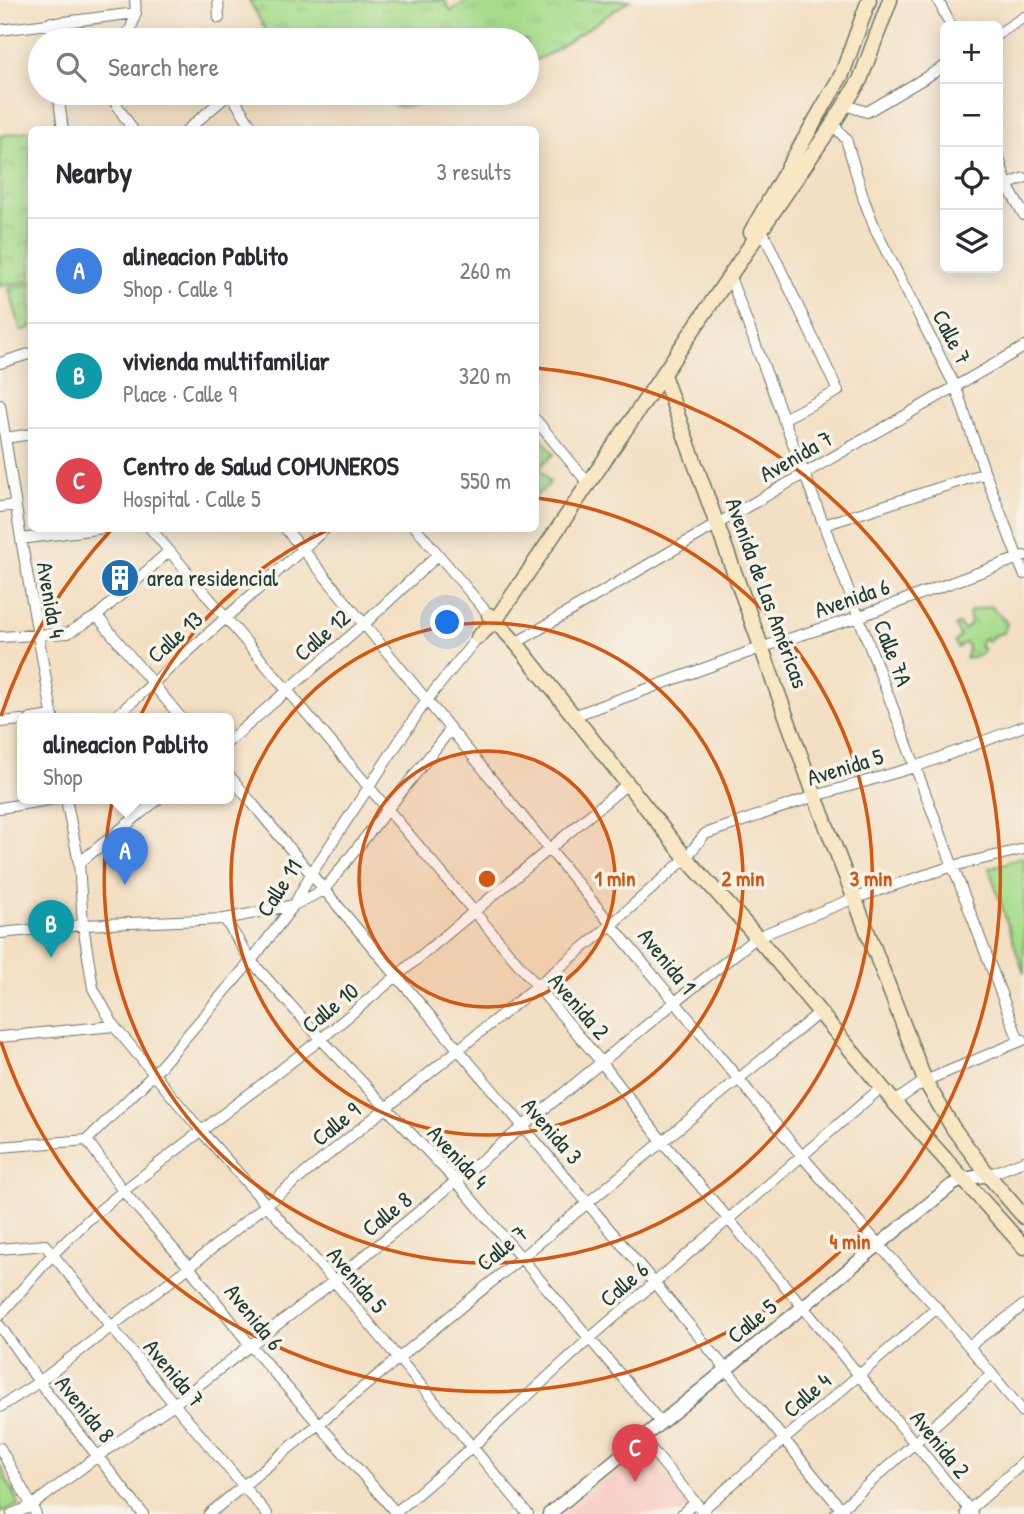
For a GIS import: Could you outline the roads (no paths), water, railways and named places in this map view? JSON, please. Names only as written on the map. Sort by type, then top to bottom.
[{"type":"main road","points":[[492,618],[755,224],[842,74],[869,0]]},
{"type":"main road","points":[[478,637],[663,375],[833,124],[860,80],[890,0]]},
{"type":"main road","name":"Avenida de Las Américas","points":[[663,375],[816,796],[925,1081],[953,1128],[1024,1217]]},
{"type":"main road","points":[[492,618],[516,643],[686,858],[757,937],[894,1102],[1024,1247]]},
{"type":"street","points":[[130,28],[136,13],[135,0]]},
{"type":"street","points":[[218,0],[219,18]]},
{"type":"street","points":[[938,0],[948,21]]},
{"type":"street","points":[[0,30],[136,13]]},
{"type":"street","points":[[1003,31],[1024,17]]},
{"type":"street","points":[[51,22],[51,28]]},
{"type":"street","points":[[845,105],[867,112],[940,69]]},
{"type":"street","points":[[60,105],[62,126]]},
{"type":"street","points":[[117,105],[130,126]]},
{"type":"street","points":[[192,126],[216,105]]},
{"type":"street","points":[[238,105],[251,126]]},
{"type":"street","name":"Calle 7","points":[[833,124],[846,139],[876,231],[956,388],[985,473],[1021,557],[1024,574]]},
{"type":"street","points":[[1003,172],[1007,185],[1024,215]]},
{"type":"street","points":[[1007,185],[1024,178]]},
{"type":"street","points":[[762,230],[838,391],[783,419]]},
{"type":"street","name":"Calle 7A","points":[[730,278],[1022,1041]]},
{"type":"street","name":"Avenida 7","points":[[516,643],[1024,347]]},
{"type":"street","points":[[0,363],[28,354]]},
{"type":"street","name":"Avenida 4","points":[[0,405],[52,713]]},
{"type":"street","points":[[539,424],[584,478]]},
{"type":"street","points":[[5,438],[28,435]]},
{"type":"street","points":[[824,525],[985,473]]},
{"type":"street","points":[[0,506],[16,505]]},
{"type":"street","points":[[21,538],[71,532]]},
{"type":"street","name":"Avenida 2","points":[[153,532],[602,1063],[662,1141],[803,1307],[969,1513]]},
{"type":"street","name":"Avenida 1","points":[[288,532],[801,1155],[937,1308],[1024,1413]]},
{"type":"street","name":"Calle 13","points":[[120,713],[322,532]]},
{"type":"street","points":[[419,532],[492,618]]},
{"type":"street","points":[[0,637],[68,633],[97,616],[168,552]]},
{"type":"street","name":"Calle 12","points":[[234,737],[363,625],[438,555]]},
{"type":"street","name":"Avenida 6","points":[[573,716],[1021,557]]},
{"type":"street","points":[[97,616],[177,713]]},
{"type":"street","name":"Calle 11","points":[[87,1140],[154,1074],[251,961],[294,905],[311,874],[426,701],[478,637]]},
{"type":"street","name":"Avenida 5","points":[[686,858],[705,834],[717,828],[915,766],[1024,726]]},
{"type":"street","points":[[0,933],[83,925],[225,919],[294,905],[324,890],[450,730]]},
{"type":"street","name":"Avenida 3","points":[[234,781],[727,1369],[785,1439],[840,1512]]},
{"type":"street","name":"Calle 10","points":[[0,1315],[53,1254],[123,1191],[397,978],[626,785]]},
{"type":"street","points":[[0,808],[24,804]]},
{"type":"street","points":[[67,804],[79,863],[83,925],[93,988],[114,1026],[154,1074]]},
{"type":"street","points":[[79,863],[152,804]]},
{"type":"street","points":[[757,937],[855,898],[953,866],[1024,849]]},
{"type":"street","name":"Calle 9","points":[[0,1407],[39,1382],[267,1205],[612,925],[686,858]]},
{"type":"street","name":"Avenida 4","points":[[225,919],[251,961],[457,1182],[661,1423]]},
{"type":"street","name":"Calle 8","points":[[12,1514],[33,1510],[99,1455],[174,1404],[334,1281],[757,937]]},
{"type":"street","name":"Calle 7","points":[[209,1514],[820,1012]]},
{"type":"street","points":[[0,1037],[114,1026]]},
{"type":"street","points":[[894,1102],[925,1081],[1022,1041]]},
{"type":"street","name":"Avenida 5","points":[[154,1074],[334,1281],[528,1514]]},
{"type":"street","name":"Calle 6","points":[[396,1513],[589,1339],[882,1087]]},
{"type":"street","points":[[0,1147],[87,1140]]},
{"type":"street","name":"Avenida 6","points":[[87,1140],[123,1191],[189,1267],[250,1345],[396,1513]]},
{"type":"street","points":[[988,1175],[1024,1161]]},
{"type":"street","name":"Calle 5","points":[[549,1514],[952,1185],[964,1179],[988,1175]]},
{"type":"street","points":[[0,1249],[42,1245],[53,1254]]},
{"type":"street","name":"Avenida 7","points":[[53,1254],[267,1514]]},
{"type":"street","points":[[969,1346],[1024,1304]]},
{"type":"street","name":"Calle 4","points":[[682,1514],[701,1509],[937,1308]]},
{"type":"street","name":"Avenida 8","points":[[0,1326],[39,1382],[143,1514]]},
{"type":"street","points":[[840,1512],[992,1374]]},
{"type":"street","points":[[642,1438],[701,1509]]},
{"type":"street","points":[[0,1448],[33,1510]]},
{"type":"street","points":[[969,1513],[1024,1462]]},
{"type":"place","name":"area residencial","points":[[120,578]]},
{"type":"place","name":"alineacion Pablito","points":[[125,885]]},
{"type":"place","name":"vivienda multifamiliar","points":[[51,958]]},
{"type":"place","name":"Centro de Salud COMUNEROS","points":[[635,1482]]}]
